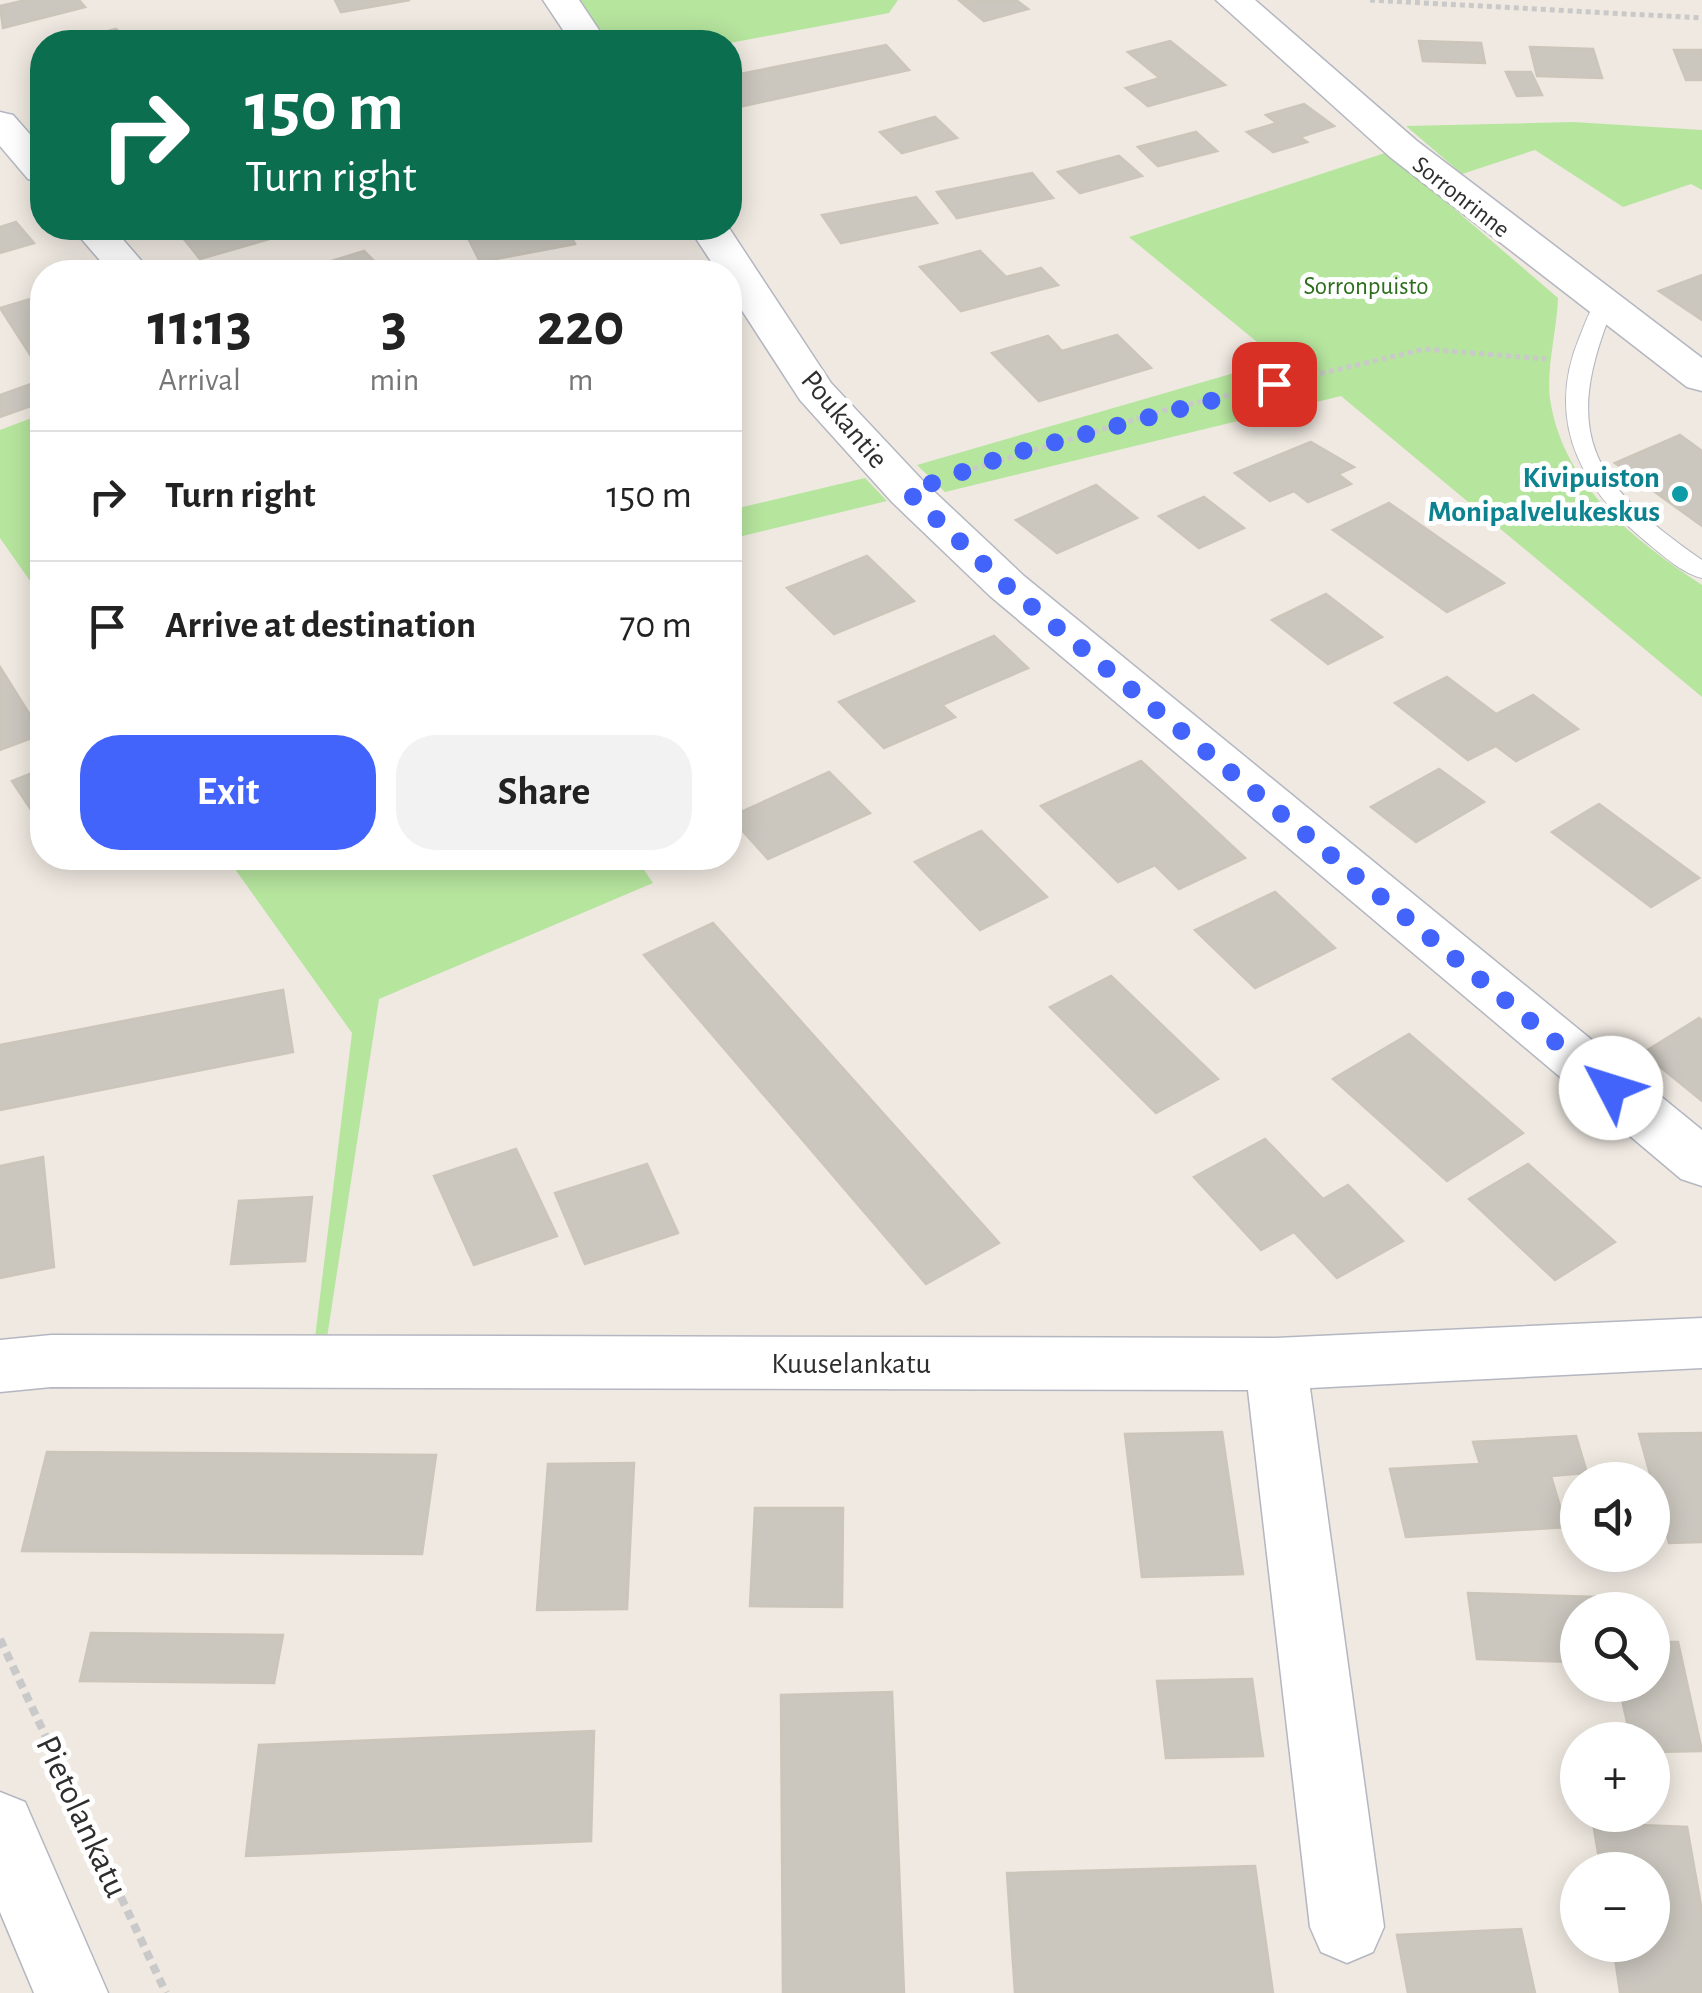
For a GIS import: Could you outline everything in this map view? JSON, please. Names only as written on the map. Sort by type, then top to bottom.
[{"type":"street","points":[[561,0],[581,30]]},
{"type":"street","name":"Sorronrinne","points":[[1234,0],[1310,72],[1401,149],[1702,378]]},
{"type":"street","points":[[0,123],[30,157]]},
{"type":"street","points":[[103,240],[120,260]]},
{"type":"street","name":"Poukantie","points":[[742,279],[816,392],[908,492],[1007,586],[1702,1163]]},
{"type":"street","name":"Kuuselankatu","points":[[0,1366],[50,1360],[1276,1364],[1702,1344]]},
{"type":"street","points":[[1276,1364],[1347,1927]]},
{"type":"street","points":[[0,1826],[69,1992]]},
{"type":"lane","points":[[1604,305],[1579,361],[1571,398],[1580,450],[1616,506],[1702,571]]},
{"type":"path","points":[[1370,0],[1702,18]]},
{"type":"path","points":[[908,492],[1011,454],[1344,366],[1425,349],[1579,361]]},
{"type":"path","name":"Pietolankatu","points":[[0,1639],[166,1993]]},
{"type":"green space","points":[[578,0],[898,0],[889,13],[742,41],[742,30],[599,30]]},
{"type":"green space","points":[[1573,122],[1702,130],[1702,190],[1691,184],[1623,207],[1535,150],[1462,174],[1406,126]]},
{"type":"green space","name":"Sorronpuisto","points":[[1388,152],[1558,298],[1549,387],[1557,430],[1586,484],[1605,508],[1651,549],[1702,585],[1702,697],[1341,396],[945,492],[917,465],[1279,360],[1129,237]]},
{"type":"green space","points":[[30,419],[30,581],[0,538],[0,430]]},
{"type":"green space","points":[[865,478],[887,501],[742,536],[742,507]]},
{"type":"green space","points":[[236,870],[644,870],[653,883],[379,999],[326,1344],[314,1346],[352,1033]]},
{"type":"building","points":[[26,0],[79,0],[85,7],[3,28],[0,6]]},
{"type":"building","points":[[335,0],[410,0],[341,12]]},
{"type":"building","points":[[1016,0],[1028,9],[984,21],[960,1]]},
{"type":"building","points":[[1170,41],[1225,85],[1148,106],[1126,88],[1160,78],[1128,52]]},
{"type":"building","points":[[1419,41],[1481,43],[1485,63],[1423,61]]},
{"type":"building","points":[[886,45],[909,70],[742,106],[742,74]]},
{"type":"building","points":[[1530,47],[1593,49],[1602,78],[1537,76]]},
{"type":"building","points":[[1674,50],[1702,50],[1702,80],[1686,80]]},
{"type":"building","points":[[1506,72],[1531,72],[1542,95],[1517,96]]},
{"type":"building","points":[[1304,104],[1334,126],[1300,137],[1307,142],[1273,152],[1247,132],[1277,123],[1266,115]]},
{"type":"building","points":[[935,117],[957,138],[902,153],[880,132]]},
{"type":"building","points":[[1196,132],[1217,151],[1158,166],[1138,147]]},
{"type":"building","points":[[1119,156],[1142,176],[1080,193],[1058,172]]},
{"type":"building","points":[[1032,173],[1053,198],[957,218],[937,192]]},
{"type":"building","points":[[916,197],[937,223],[841,243],[822,215]]},
{"type":"building","points":[[16,222],[34,243],[0,253],[0,227]]},
{"type":"building","points":[[185,240],[266,240],[200,259]]},
{"type":"building","points":[[469,240],[573,240],[575,244],[491,260],[479,260]]},
{"type":"building","points":[[364,251],[373,260],[335,260]]},
{"type":"building","points":[[980,251],[1006,277],[1041,268],[1058,285],[961,311],[920,267]]},
{"type":"building","points":[[1702,275],[1702,320],[1659,291]]},
{"type":"building","points":[[30,299],[30,354],[0,308]]},
{"type":"building","points":[[1117,335],[1151,368],[1039,401],[992,353],[1048,336],[1062,351]]},
{"type":"building","points":[[30,384],[30,406],[0,417],[0,395]]},
{"type":"building","name":"Kivipuiston Monipalvelukeskus","points":[[1680,435],[1702,451],[1702,526],[1615,463]]},
{"type":"building","points":[[1311,442],[1354,467],[1338,474],[1351,484],[1308,502],[1294,491],[1270,501],[1235,473]]},
{"type":"building","points":[[1096,485],[1137,518],[1057,553],[1016,520]]},
{"type":"building","points":[[1204,497],[1244,528],[1199,548],[1159,516]]},
{"type":"building","points":[[1389,503],[1504,583],[1447,612],[1333,530]]},
{"type":"building","points":[[867,556],[914,601],[834,634],[787,588]]},
{"type":"building","points":[[1326,594],[1382,637],[1328,664],[1272,620]]},
{"type":"building","points":[[994,636],[1028,668],[942,705],[955,717],[884,748],[839,702]]},
{"type":"building","points":[[0,667],[30,715],[30,739],[0,750]]},
{"type":"building","points":[[1447,677],[1496,714],[1533,695],[1578,729],[1516,761],[1496,746],[1468,760],[1395,703]]},
{"type":"building","points":[[1141,761],[1245,858],[1179,889],[1155,865],[1118,882],[1041,806]]},
{"type":"building","points":[[1439,769],[1484,802],[1416,842],[1371,807]]},
{"type":"building","points":[[829,772],[870,813],[768,859],[742,830],[742,812]]},
{"type":"building","points":[[30,774],[30,808],[12,781]]},
{"type":"building","points":[[1599,804],[1699,878],[1651,907],[1552,832]]},
{"type":"building","points":[[981,831],[1047,897],[980,930],[915,862]]},
{"type":"building","points":[[1275,892],[1335,948],[1255,988],[1195,930]]},
{"type":"building","points":[[713,923],[999,1243],[926,1284],[644,955]]},
{"type":"building","points":[[1111,976],[1218,1079],[1156,1113],[1050,1007]]},
{"type":"building","points":[[283,990],[293,1052],[0,1110],[0,1045]]},
{"type":"building","points":[[1699,1018],[1702,1021],[1702,1101],[1643,1053]]},
{"type":"building","points":[[1409,1034],[1523,1133],[1447,1181],[1333,1079]]},
{"type":"building","points":[[1265,1139],[1323,1199],[1348,1185],[1403,1241],[1337,1278],[1294,1232],[1261,1250],[1194,1177]]},
{"type":"building","points":[[516,1149],[557,1236],[474,1265],[434,1176]]},
{"type":"building","points":[[43,1157],[54,1267],[0,1278],[0,1166]]},
{"type":"building","points":[[647,1164],[678,1233],[585,1264],[555,1193]]},
{"type":"building","points":[[1528,1164],[1615,1242],[1555,1280],[1469,1199]]},
{"type":"building","points":[[312,1197],[305,1261],[231,1264],[239,1201]]},
{"type":"building","points":[[1222,1432],[1243,1574],[1142,1577],[1125,1434]]},
{"type":"building","points":[[1702,1433],[1702,1542],[1670,1543],[1670,1462],[1647,1462],[1639,1434]]},
{"type":"building","points":[[1576,1436],[1584,1462],[1560,1462],[1560,1475],[1551,1476],[1560,1507],[1560,1527],[1406,1537],[1390,1469],[1480,1464],[1473,1442]]},
{"type":"building","points":[[47,1452],[436,1455],[422,1554],[22,1551]]},
{"type":"building","points":[[634,1463],[627,1609],[537,1610],[548,1464]]},
{"type":"building","points":[[755,1508],[843,1508],[842,1607],[750,1606]]},
{"type":"building","points":[[1468,1593],[1560,1596],[1560,1661],[1477,1659]]},
{"type":"building","points":[[91,1633],[283,1635],[274,1683],[80,1681]]},
{"type":"building","points":[[1670,1642],[1678,1642],[1702,1751],[1670,1752],[1670,1722],[1627,1722],[1623,1702],[1670,1702]]},
{"type":"building","points":[[1252,1679],[1263,1756],[1166,1758],[1157,1681]]},
{"type":"building","points":[[892,1692],[904,1993],[783,1993],[781,1695]]},
{"type":"building","points":[[594,1731],[591,1841],[246,1856],[259,1745]]},
{"type":"building","points":[[1670,1826],[1687,1827],[1702,1911],[1702,1993],[1620,1992],[1616,1962],[1670,1962],[1670,1852],[1598,1852],[1595,1832],[1670,1832]]},
{"type":"building","points":[[1255,1866],[1273,1993],[1015,1993],[1007,1873]]},
{"type":"building","points":[[1521,1929],[1535,1993],[1408,1993],[1397,1935]]},
{"type":"place","name":"Kivipuiston Monipalvelukeskus","points":[[1680,494]]},
{"type":"route","points":[[1274,384],[1011,454],[908,492],[1007,586],[1611,1088]]}]
